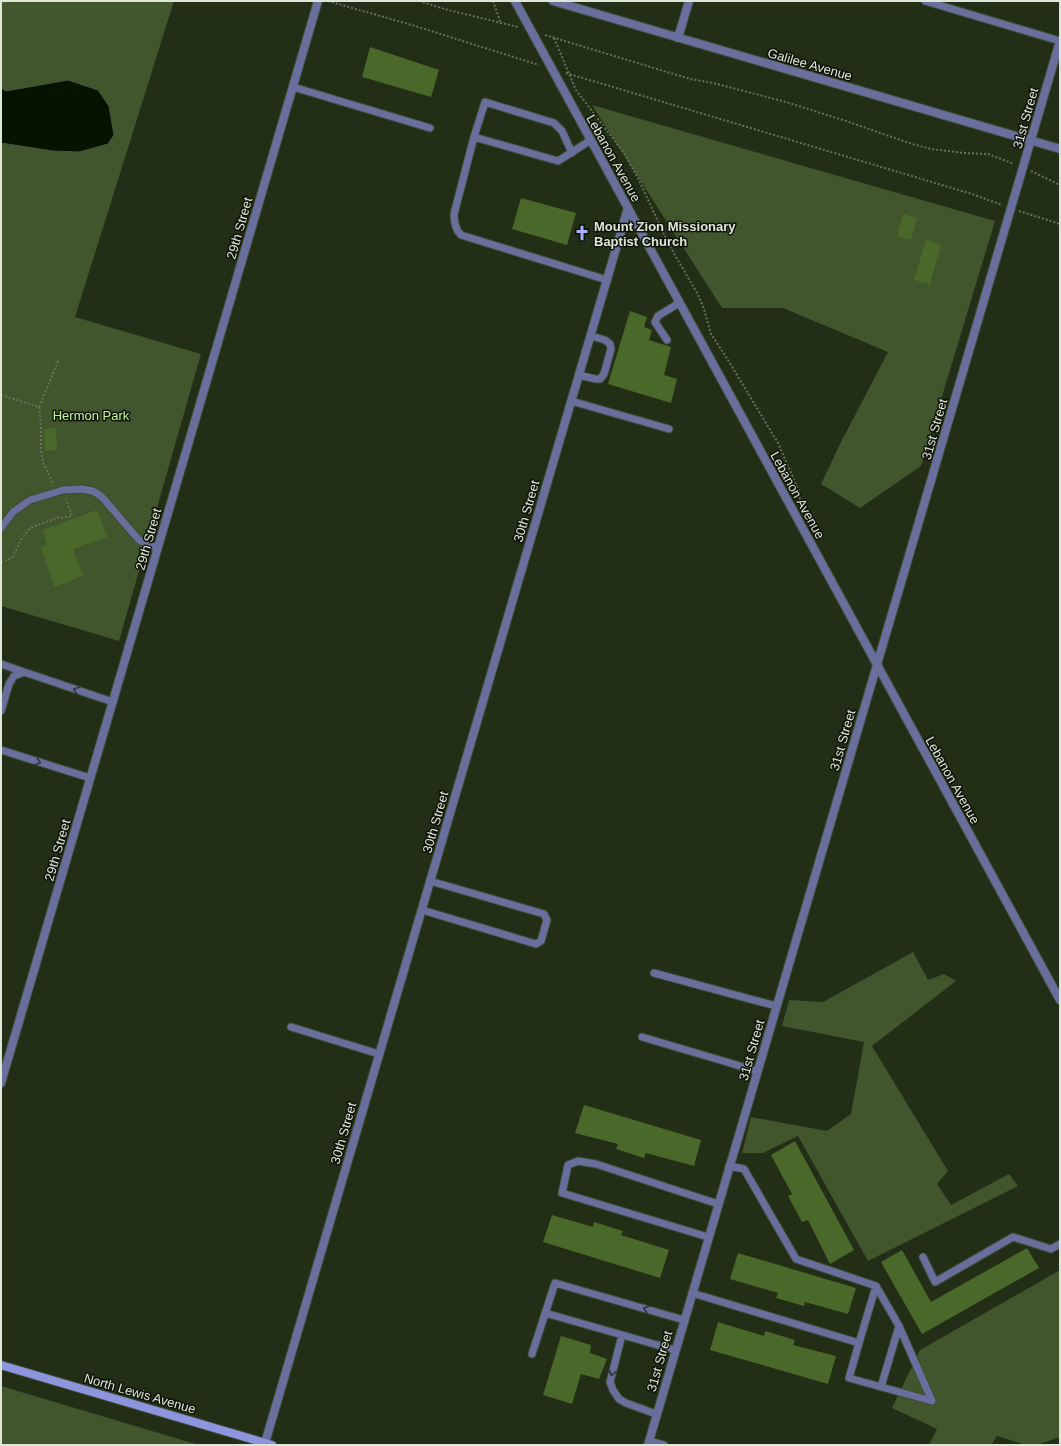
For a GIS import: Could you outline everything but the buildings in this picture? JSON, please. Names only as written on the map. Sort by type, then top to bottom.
[{"type":"main road","name":"North Lewis Avenue","points":[[1,1365],[266,1444]]},
{"type":"street","name":"29th Street","points":[[1,1083],[318,1]]},
{"type":"street","name":"Lebanon Avenue","points":[[515,1],[1060,1000]]},
{"type":"street","name":"Galilee Avenue","points":[[553,1],[1060,149]]},
{"type":"street","points":[[678,38],[689,1]]},
{"type":"street","name":"31st Street","points":[[648,1443],[1060,41]]},
{"type":"street","name":"30th Street","points":[[266,1444],[628,208]]},
{"type":"lane","points":[[925,1],[1060,41]]},
{"type":"lane","points":[[293,87],[430,128]]},
{"type":"lane","points":[[572,153],[562,131],[554,123],[485,102],[474,137],[454,214],[454,222],[459,233],[607,280]]},
{"type":"lane","points":[[474,137],[558,162],[591,140]]},
{"type":"lane","points":[[667,340],[655,322],[658,316],[679,303]]},
{"type":"lane","points":[[579,375],[595,379],[600,378],[604,374],[611,349],[610,344],[605,340],[591,336]]},
{"type":"lane","points":[[571,401],[669,429]]},
{"type":"lane","points":[[1,528],[13,512],[30,500],[60,491],[82,489],[93,491],[102,497],[138,540],[158,549]]},
{"type":"lane","points":[[1,664],[112,702]]},
{"type":"lane","points":[[1,711],[9,684],[14,676],[24,672]]},
{"type":"lane","points":[[1,750],[90,778]]},
{"type":"lane","points":[[422,910],[536,944],[541,941],[547,920],[544,914],[430,881]]},
{"type":"lane","points":[[654,973],[776,1006]]},
{"type":"lane","points":[[291,1028],[379,1054]]},
{"type":"lane","points":[[642,1037],[757,1071]]},
{"type":"lane","points":[[708,1237],[562,1193],[568,1165],[578,1160],[596,1164],[718,1204]]},
{"type":"lane","points":[[729,1166],[744,1169],[796,1259],[876,1286],[899,1326],[932,1401],[849,1378],[876,1286]]},
{"type":"lane","points":[[923,1256],[935,1282],[1013,1237],[1051,1249],[1060,1244]]},
{"type":"lane","points":[[532,1354],[554,1283],[684,1320]]},
{"type":"lane","points":[[692,1293],[859,1343]]},
{"type":"lane","points":[[545,1313],[675,1350]]},
{"type":"lane","points":[[881,1387],[899,1326]]},
{"type":"lane","points":[[622,1335],[610,1382],[613,1390],[619,1399],[626,1403],[656,1414]]},
{"type":"lane","points":[[648,1443],[664,1445]]},
{"type":"path","points":[[328,1],[415,26],[535,64]]},
{"type":"path","points":[[419,1],[502,24],[515,26]]},
{"type":"path","points":[[493,1],[502,24]]},
{"type":"path","points":[[540,34],[690,79],[713,83],[786,102],[912,144],[931,149],[988,154],[1014,164]]},
{"type":"path","points":[[554,38],[576,90],[624,153],[638,178],[668,243],[697,293],[703,306],[711,334],[778,443],[799,491],[800,504]]},
{"type":"path","points":[[569,74],[972,194],[1002,205]]},
{"type":"path","points":[[1034,173],[1060,185]]},
{"type":"path","points":[[1019,211],[1060,224]]},
{"type":"path","points":[[1,562],[12,558],[21,540],[30,528],[59,518],[72,516],[60,491],[43,462],[41,451],[39,407],[59,359]]},
{"type":"path","points":[[1,395],[39,407]]},
{"type":"green space","name":"Hermon Park","points":[[1,1],[174,1],[75,317],[201,354],[119,641],[1,606]]},
{"type":"green space","points":[[592,105],[995,221],[921,466],[860,508],[821,484],[888,352],[783,308],[722,308]]},
{"type":"green space","points":[[913,952],[928,980],[944,974],[956,981],[872,1046],[948,1171],[937,1184],[951,1205],[1009,1174],[1018,1186],[868,1261],[798,1136],[763,1153],[742,1153],[751,1117],[827,1131],[851,1114],[864,1042],[782,1026],[789,1000],[823,1002]]},
{"type":"green space","points":[[1060,1270],[1060,1437],[1037,1445],[1026,1445],[997,1436],[991,1445],[929,1445],[937,1429],[892,1408],[920,1350]]},
{"type":"green space","points":[[1,1386],[199,1445],[1,1445]]},
{"type":"shaded area","points":[[68,80],[98,90],[109,106],[114,135],[108,144],[79,152],[53,151],[1,143],[1,88],[6,91]]},
{"type":"place","name":"Mount Zion Missionary Baptist Church","points":[[582,233]]}]
